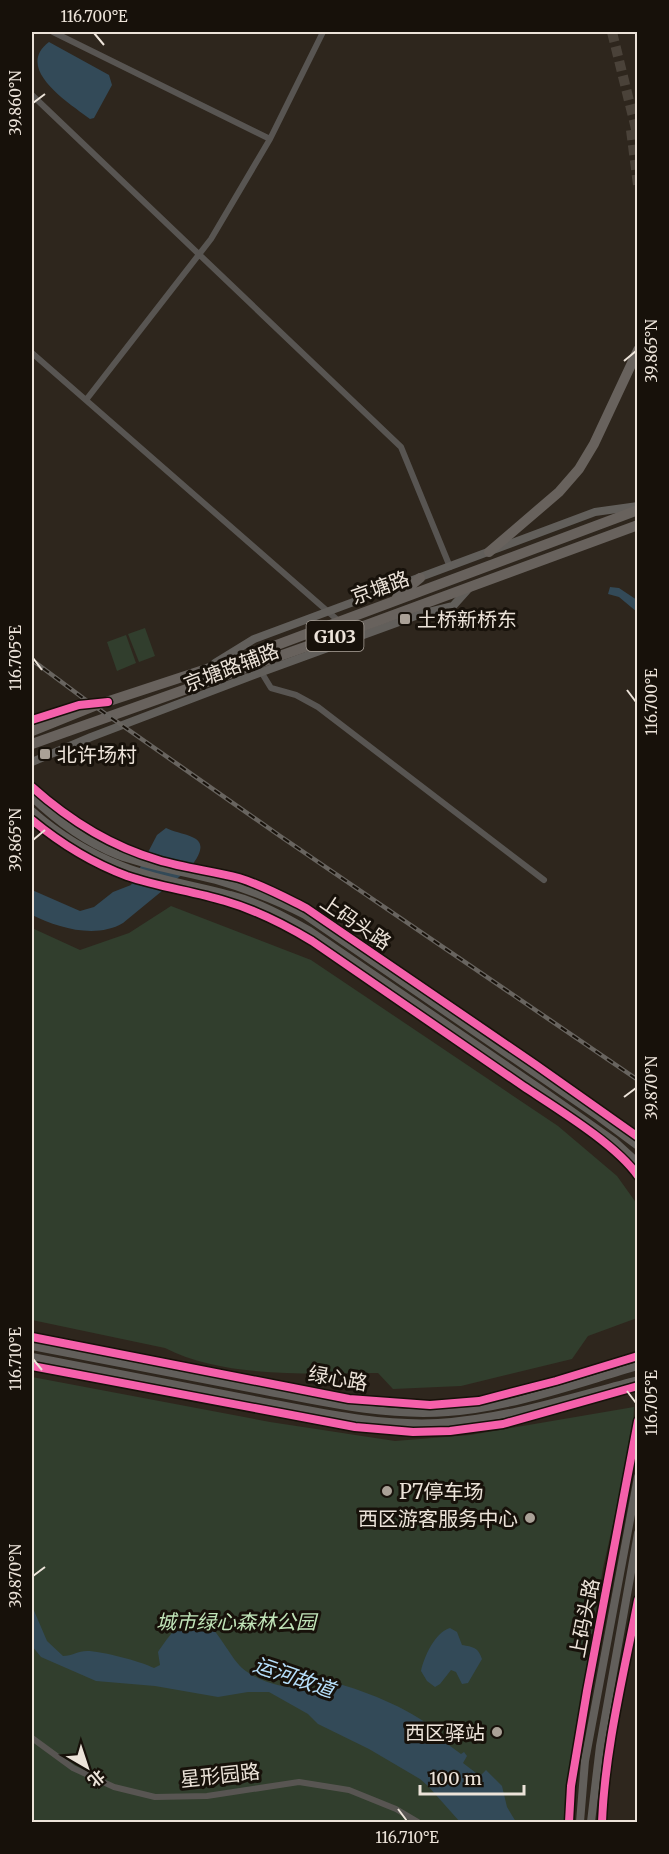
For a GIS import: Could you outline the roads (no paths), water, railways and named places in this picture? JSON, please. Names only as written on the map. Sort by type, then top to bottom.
[{"type":"highway","points":[[489,552],[559,492],[579,469],[594,444],[638,350]]},
{"type":"highway","name":"京塘路","points":[[32,731],[108,702],[258,652],[638,508]]},
{"type":"highway","name":"京塘路","points":[[32,744],[259,668],[350,631],[638,525]]},
{"type":"highway","points":[[393,602],[420,578]]},
{"type":"main road","name":"京塘路辅路","points":[[205,669],[254,639],[595,512],[638,508]]},
{"type":"main road","name":"京塘路辅路","points":[[32,762],[259,668],[421,614],[453,606],[471,587]]},
{"type":"main road","points":[[32,721],[79,705],[108,702]]},
{"type":"main road","points":[[32,721],[52,723]]},
{"type":"main road","name":"上码头路","points":[[32,797],[60,821],[85,838],[118,855],[253,891],[304,915],[638,1146]]},
{"type":"main road","name":"上码头路","points":[[32,811],[56,831],[123,867],[231,895],[279,913],[310,931],[614,1141],[638,1163]]},
{"type":"main road","points":[[341,952],[346,947],[345,942]]},
{"type":"main road","points":[[403,994],[403,990],[408,986]]},
{"type":"main road","name":"绿心路","points":[[32,1346],[347,1407],[414,1413],[447,1412],[502,1404],[638,1366]]},
{"type":"main road","name":"绿心路","points":[[32,1357],[324,1412],[378,1421],[408,1423],[460,1421],[517,1412],[638,1380]]},
{"type":"main road","name":"上码头路","points":[[580,1822],[585,1761],[638,1477]]},
{"type":"main road","name":"上码头路","points":[[591,1822],[594,1791],[638,1533]]},
{"type":"main road","points":[[581,1793],[588,1796],[594,1791]]},
{"type":"street","points":[[53,32],[270,139]]},
{"type":"street","points":[[86,400],[211,239],[270,139],[323,32]]},
{"type":"street","points":[[32,95],[401,447],[450,567]]},
{"type":"street","points":[[32,353],[350,631]]},
{"type":"street","points":[[259,668],[271,688],[296,695],[318,707],[544,880]]},
{"type":"street","name":"星形园路","points":[[32,1738],[83,1773],[114,1787],[155,1797],[207,1796],[299,1782],[349,1790],[396,1809],[418,1822]]},
{"type":"water","points":[[49,42],[109,75],[112,85],[94,118],[90,119],[59,95],[41,74],[38,63],[40,52]]},
{"type":"water","points":[[610,587],[619,588],[637,600],[637,612],[619,597],[608,594]]},
{"type":"water","points":[[166,828],[196,839],[200,843],[197,857],[190,868],[123,923],[101,930],[77,930],[53,924],[32,915],[32,890],[80,911],[94,907],[113,892],[131,885],[157,835]]},
{"type":"water","points":[[32,1606],[47,1641],[63,1656],[93,1651],[154,1668],[160,1665],[158,1652],[174,1631],[188,1617],[199,1617],[212,1628],[242,1668],[262,1680],[299,1688],[323,1686],[333,1682],[377,1697],[419,1718],[443,1736],[442,1740],[461,1754],[464,1752],[467,1756],[463,1763],[480,1776],[486,1770],[502,1786],[507,1807],[516,1822],[460,1822],[420,1779],[369,1749],[318,1724],[308,1714],[269,1692],[248,1692],[218,1697],[155,1686],[96,1681],[41,1657],[32,1646]]},
{"type":"water","points":[[450,1628],[457,1632],[462,1645],[475,1648],[482,1659],[468,1683],[462,1684],[456,1672],[451,1670],[435,1687],[427,1681],[421,1671],[435,1640]]},
{"type":"tunnel","points":[[612,32],[638,137]]},
{"type":"tunnel","points":[[631,130],[638,185]]},
{"type":"railway","points":[[32,660],[280,836],[638,1080]]},
{"type":"place","name":"土桥新桥东","points":[[405,619]]},
{"type":"place","name":"北许场村","points":[[45,754]]},
{"type":"place","name":"P7停车场","points":[[387,1491]]},
{"type":"place","name":"西区游客服务中心","points":[[530,1518]]},
{"type":"place","name":"西区驿站","points":[[497,1732]]},
{"type":"park label","name":"城市绿心森林公园","points":[[236,1621]]},
{"type":"water label","name":"运河故道","points":[[294,1677]]}]
